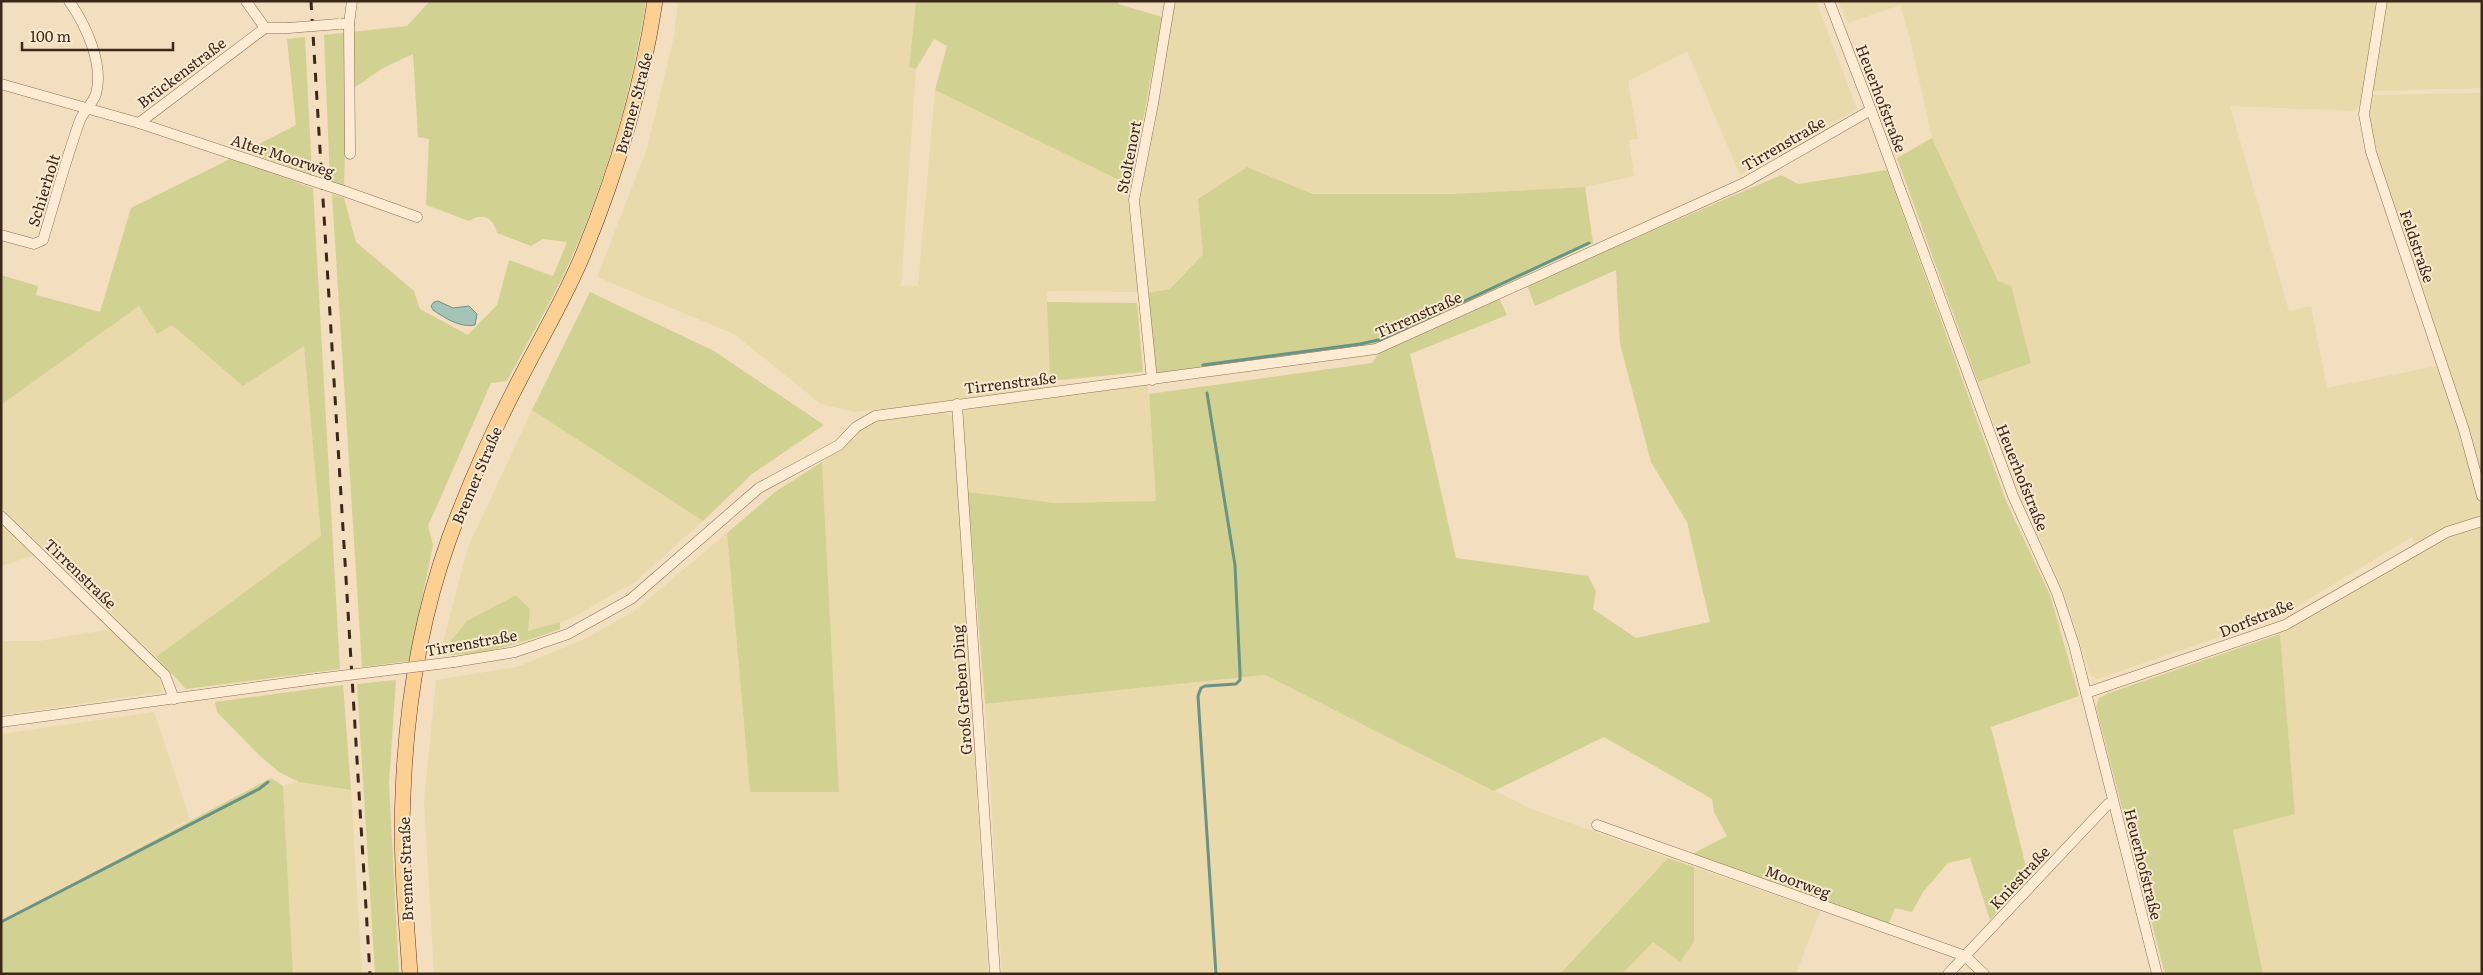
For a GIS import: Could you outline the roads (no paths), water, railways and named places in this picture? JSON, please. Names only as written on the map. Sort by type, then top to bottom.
[{"type":"main road","name":"Bremer Straße","points":[[410,974],[403,855],[403,796],[407,734],[425,624],[448,542],[482,455],[584,254],[603,203],[632,118],[648,49],[655,1]]},
{"type":"street","name":"Schierholt","points":[[1,235],[34,244],[43,240],[81,118],[96,94],[97,68],[93,44],[77,12],[69,1]]},
{"type":"street","points":[[246,1],[265,28],[344,24]]},
{"type":"street","points":[[350,154],[344,24],[352,1]]},
{"type":"street","name":"Stoltenort","points":[[1152,380],[1134,200],[1154,104],[1170,1]]},
{"type":"street","name":"Heuerhofstraße","points":[[1829,1],[1871,110],[2012,496],[2058,593],[2086,694],[2157,974]]},
{"type":"street","name":"Feldstraße","points":[[2382,1],[2364,114],[2371,152],[2464,430],[2482,496]]},
{"type":"street","name":"Brückenstraße","points":[[1,84],[139,123],[265,28]]},
{"type":"street","name":"Tirrenstraße","points":[[1,722],[454,662],[515,652],[568,634],[632,599],[760,488],[839,445],[866,419],[957,404],[1152,380],[1376,349],[1744,183],[1871,110]]},
{"type":"street","name":"Alter Moorweg","points":[[139,123],[417,217]]},
{"type":"street","name":"Groß Greben Ding","points":[[957,404],[995,974]]},
{"type":"street","name":"Tirrenstraße","points":[[1,516],[165,675],[174,699]]},
{"type":"street","name":"Dorfstraße","points":[[2086,694],[2285,625],[2447,532],[2482,521]]},
{"type":"street","name":"Kniestraße","points":[[1948,974],[2108,804],[2113,803]]},
{"type":"street","name":"Moorweg","points":[[1596,825],[1965,956],[1984,974]]},
{"type":"waterway","points":[[1203,365],[1360,344],[1383,339],[1589,243]]},
{"type":"waterway","points":[[1207,393],[1235,565],[1240,673],[1240,680],[1236,684],[1205,686],[1201,688],[1198,696],[1216,974]]},
{"type":"waterway","points":[[1,922],[259,789],[268,782]]},
{"type":"railway","points":[[311,1],[370,974]]}]
